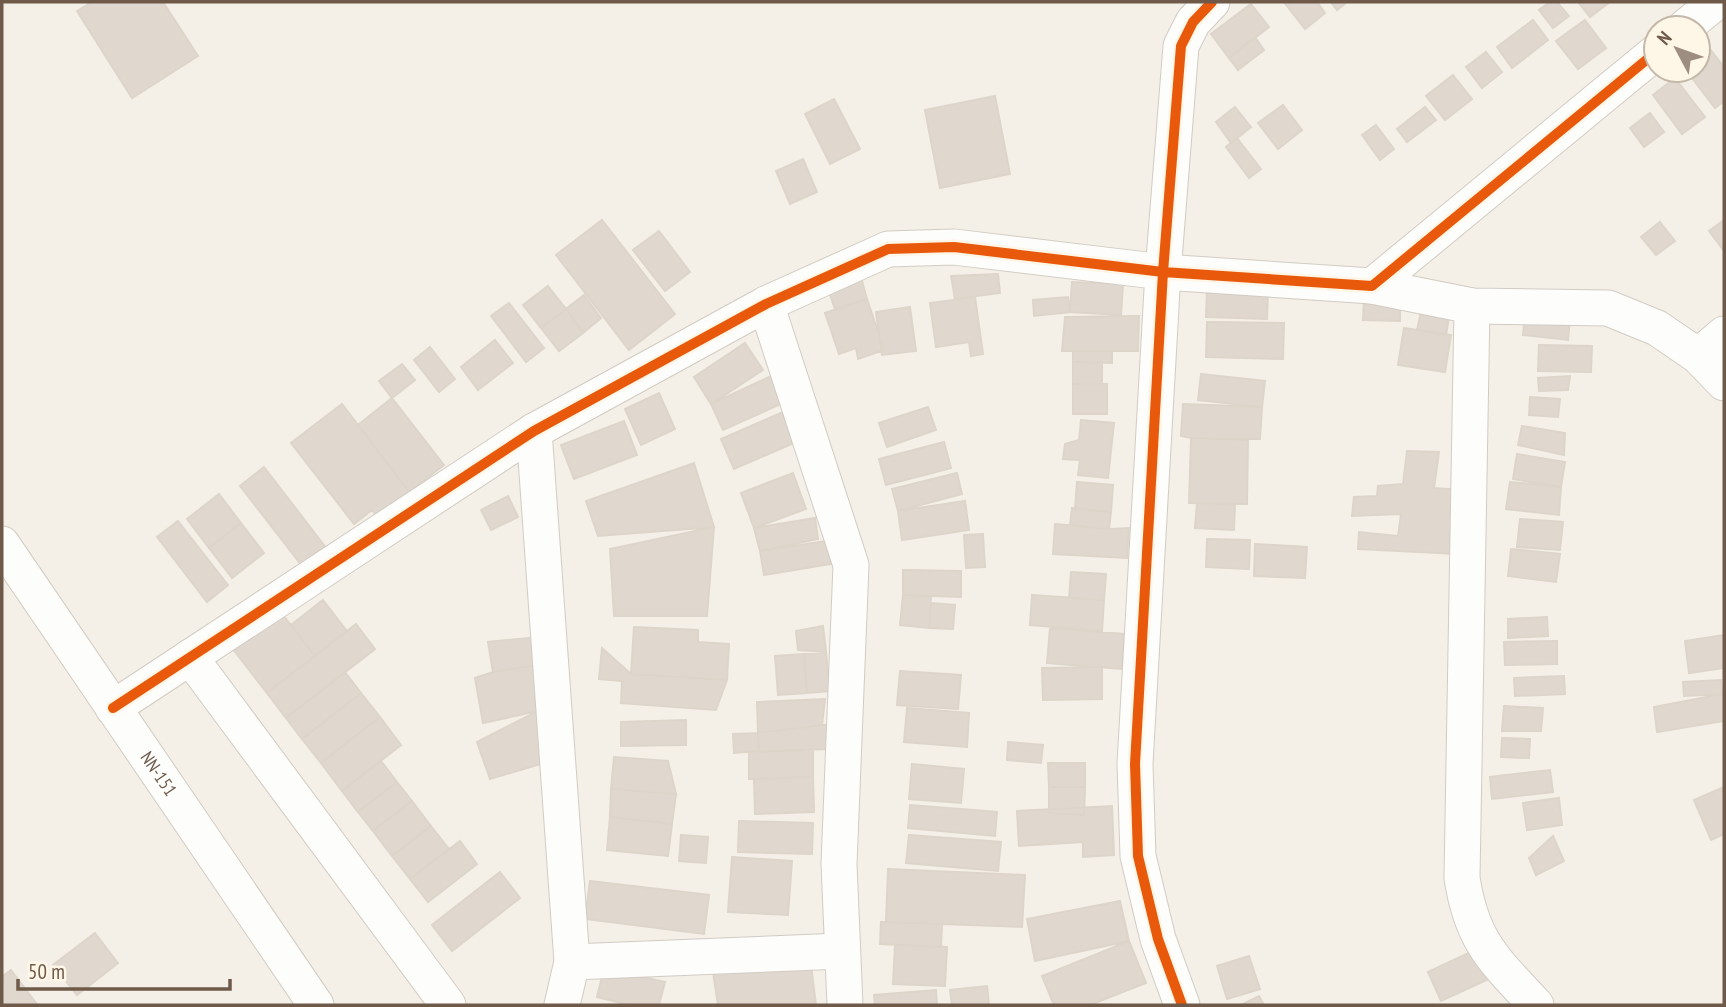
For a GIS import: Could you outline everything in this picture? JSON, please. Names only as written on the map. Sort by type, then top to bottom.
[{"type":"street","points":[[1182,1005],[1158,939],[1138,856],[1135,764],[1163,272],[1181,46],[1193,22],[1212,2]]},
{"type":"street","points":[[1701,14],[1716,2]]},
{"type":"street","points":[[1372,286],[1642,63]]},
{"type":"street","points":[[113,708],[534,431],[766,304],[888,249],[954,247],[1163,272],[1372,286],[1472,306],[1608,308],[1657,328],[1698,356],[1724,383]]},
{"type":"street","points":[[766,304],[851,565],[839,864],[845,1005]]},
{"type":"street","points":[[1472,306],[1462,878],[1466,905],[1483,946],[1536,1005]]},
{"type":"street","points":[[1698,356],[1724,334]]},
{"type":"street","points":[[534,431],[572,962],[562,1005]]},
{"type":"street","name":"NN-151","points":[[2,544],[316,1005]]},
{"type":"street","points":[[190,657],[448,1005]]},
{"type":"street","points":[[572,962],[842,951]]},
{"type":"building","points":[[92,2],[163,2],[198,56],[132,98],[77,11]]},
{"type":"building","points":[[1284,2],[1317,2],[1325,13],[1305,29]]},
{"type":"building","points":[[1331,2],[1347,2],[1337,10]]},
{"type":"building","points":[[1550,2],[1557,2],[1569,16],[1553,28],[1539,10]]},
{"type":"building","points":[[1578,2],[1610,2],[1590,17]]},
{"type":"building","points":[[1251,4],[1269,27],[1229,58],[1211,34]]},
{"type":"building","points":[[1533,20],[1548,40],[1512,68],[1497,47]]},
{"type":"building","points":[[1585,20],[1606,48],[1578,69],[1556,41]]},
{"type":"building","points":[[1255,37],[1264,50],[1238,70],[1229,58]]},
{"type":"building","points":[[1486,52],[1502,72],[1482,88],[1466,67]]},
{"type":"building","points":[[1712,52],[1724,67],[1724,101],[1715,108],[1697,84],[1712,84]]},
{"type":"building","points":[[1453,75],[1472,99],[1445,120],[1426,96]]},
{"type":"building","points":[[1667,84],[1680,84],[1705,117],[1682,134],[1653,95]]},
{"type":"building","points":[[995,96],[1010,174],[940,188],[925,110]]},
{"type":"building","points":[[834,99],[860,149],[830,164],[805,114]]},
{"type":"building","points":[[1283,105],[1302,130],[1278,149],[1258,123]]},
{"type":"building","points":[[1235,107],[1251,127],[1231,143],[1216,122]]},
{"type":"building","points":[[1425,107],[1436,120],[1407,142],[1397,129]]},
{"type":"building","points":[[1650,113],[1664,132],[1644,147],[1630,128]]},
{"type":"building","points":[[1376,125],[1394,149],[1380,160],[1362,135]]},
{"type":"building","points":[[1237,138],[1261,169],[1249,178],[1226,147]]},
{"type":"building","points":[[803,159],[817,192],[790,204],[776,171]]},
{"type":"building","points":[[602,220],[675,314],[629,350],[556,255]]},
{"type":"building","points":[[1724,220],[1724,251],[1709,231]]},
{"type":"building","points":[[1660,222],[1675,241],[1656,255],[1641,237]]},
{"type":"building","points":[[659,231],[690,272],[665,291],[633,250]]},
{"type":"building","points":[[860,274],[867,299],[835,309],[827,286]]},
{"type":"building","points":[[998,274],[1000,293],[955,299],[951,276]]},
{"type":"building","points":[[1072,282],[1123,284],[1121,315],[1070,312]]},
{"type":"building","points":[[548,286],[566,309],[541,328],[523,305]]},
{"type":"building","points":[[1207,288],[1268,290],[1267,319],[1206,317]]},
{"type":"building","points":[[584,295],[601,318],[583,333],[566,309]]},
{"type":"building","points":[[975,297],[983,354],[971,356],[969,342],[936,347],[930,303]]},
{"type":"building","points":[[1068,297],[1070,312],[1034,316],[1033,300]]},
{"type":"building","points":[[867,299],[884,350],[858,359],[856,348],[839,354],[825,313]]},
{"type":"building","points":[[1364,300],[1400,300],[1400,321],[1363,320]]},
{"type":"building","points":[[509,303],[544,348],[526,362],[491,316]]},
{"type":"building","points":[[910,307],[916,351],[882,355],[876,312]]},
{"type":"building","points":[[1422,307],[1450,311],[1446,335],[1417,330]]},
{"type":"building","points":[[566,309],[583,333],[559,351],[541,328]]},
{"type":"building","points":[[1525,314],[1570,319],[1568,340],[1523,335]]},
{"type":"building","points":[[1139,316],[1138,351],[1062,351],[1065,317]]},
{"type":"building","points":[[1207,322],[1284,323],[1283,359],[1206,357]]},
{"type":"building","points":[[1404,328],[1451,335],[1445,372],[1398,365]]},
{"type":"building","points":[[495,340],[513,363],[478,390],[461,367]]},
{"type":"building","points":[[745,343],[763,370],[711,404],[694,377]]},
{"type":"building","points":[[1539,345],[1592,346],[1591,372],[1538,371]]},
{"type":"building","points":[[430,347],[455,379],[439,392],[414,360]]},
{"type":"building","points":[[1073,351],[1112,351],[1112,363],[1073,362]]},
{"type":"building","points":[[1073,362],[1102,362],[1102,384],[1073,384]]},
{"type":"building","points":[[402,364],[415,380],[392,398],[379,381]]},
{"type":"building","points":[[1201,374],[1265,381],[1262,407],[1198,400]]},
{"type":"building","points":[[771,376],[783,403],[723,430],[711,404]]},
{"type":"building","points":[[1570,376],[1568,390],[1539,391],[1538,378]]},
{"type":"building","points":[[1073,384],[1107,384],[1107,414],[1073,414]]},
{"type":"building","points":[[659,393],[675,429],[641,445],[625,409]]},
{"type":"building","points":[[1530,397],[1560,399],[1558,417],[1529,415]]},
{"type":"building","points":[[392,398],[444,465],[409,492],[358,425]]},
{"type":"building","points":[[342,404],[414,498],[382,523],[372,510],[354,524],[291,443]]},
{"type":"building","points":[[1183,404],[1262,407],[1260,439],[1181,436]]},
{"type":"building","points":[[928,407],[936,430],[887,447],[879,423]]},
{"type":"building","points":[[790,409],[803,439],[734,469],[721,439]]},
{"type":"building","points":[[1081,420],[1114,423],[1108,478],[1078,475],[1080,460],[1063,459],[1065,444],[1079,440]]},
{"type":"building","points":[[624,421],[637,455],[574,479],[561,445]]},
{"type":"building","points":[[1522,426],[1565,433],[1564,455],[1518,445]]},
{"type":"building","points":[[1191,438],[1248,440],[1247,504],[1189,503]]},
{"type":"building","points":[[944,442],[951,468],[886,485],[879,459]]},
{"type":"building","points":[[1407,451],[1439,452],[1434,488],[1463,490],[1458,554],[1358,549],[1359,532],[1398,536],[1401,514],[1352,516],[1354,497],[1377,496],[1378,486],[1403,484]]},
{"type":"building","points":[[1517,454],[1565,462],[1561,487],[1513,479]]},
{"type":"building","points":[[694,463],[714,527],[598,536],[586,501]]},
{"type":"building","points":[[264,467],[330,553],[306,571],[240,486]]},
{"type":"building","points":[[793,473],[806,509],[754,528],[741,493]]},
{"type":"building","points":[[957,473],[962,494],[898,511],[892,489]]},
{"type":"building","points":[[1077,482],[1113,485],[1111,512],[1075,509]]},
{"type":"building","points":[[1510,482],[1561,487],[1559,515],[1506,509]]},
{"type":"building","points":[[219,494],[241,523],[209,548],[187,519]]},
{"type":"building","points":[[508,496],[518,517],[491,530],[481,510]]},
{"type":"building","points":[[965,501],[969,530],[902,540],[898,511]]},
{"type":"building","points":[[1197,503],[1235,505],[1234,530],[1195,528]]},
{"type":"building","points":[[1072,508],[1111,512],[1109,529],[1070,525]]},
{"type":"building","points":[[815,518],[818,539],[760,551],[754,528]]},
{"type":"building","points":[[1520,519],[1563,522],[1560,550],[1517,547]]},
{"type":"building","points":[[178,521],[228,585],[207,602],[157,537]]},
{"type":"building","points":[[241,523],[264,553],[232,578],[209,548]]},
{"type":"building","points":[[1055,524],[1129,528],[1127,558],[1053,554]]},
{"type":"building","points":[[714,527],[707,616],[614,616],[610,549]]},
{"type":"building","points":[[983,534],[985,567],[966,568],[964,535]]},
{"type":"building","points":[[1207,539],[1250,540],[1249,569],[1206,567]]},
{"type":"building","points":[[827,541],[831,564],[764,575],[760,551]]},
{"type":"building","points":[[1255,544],[1307,547],[1305,578],[1254,576]]},
{"type":"building","points":[[1511,549],[1560,554],[1556,582],[1508,576]]},
{"type":"building","points":[[903,570],[961,571],[961,597],[903,595]]},
{"type":"building","points":[[1071,572],[1106,574],[1104,600],[1069,598]]},
{"type":"building","points":[[903,595],[931,597],[929,628],[900,625]]},
{"type":"building","points":[[1032,595],[1104,600],[1102,631],[1030,625]]},
{"type":"building","points":[[323,600],[347,631],[315,656],[291,625]]},
{"type":"building","points":[[931,603],[955,605],[953,629],[929,628]]},
{"type":"building","points":[[280,611],[315,656],[267,693],[232,648]]},
{"type":"building","points":[[1547,617],[1548,636],[1508,638],[1508,619]]},
{"type":"building","points":[[356,624],[375,649],[286,718],[267,693]]},
{"type":"building","points":[[823,626],[826,652],[798,650],[796,631]]},
{"type":"building","points":[[634,627],[698,630],[698,642],[729,644],[727,680],[631,674]]},
{"type":"building","points":[[1050,628],[1124,634],[1122,669],[1047,663]]},
{"type":"building","points":[[1724,635],[1724,668],[1689,673],[1685,641]]},
{"type":"building","points":[[539,637],[545,664],[493,672],[488,642]]},
{"type":"building","points":[[1557,641],[1557,664],[1505,665],[1504,642]]},
{"type":"building","points":[[602,648],[631,674],[727,680],[716,710],[621,703],[622,681],[599,679]]},
{"type":"building","points":[[826,652],[830,691],[807,693],[804,654]]},
{"type":"building","points":[[804,654],[807,693],[778,695],[775,656]]},
{"type":"building","points":[[545,664],[538,711],[483,723],[475,678],[493,672]]},
{"type":"building","points":[[1102,667],[1102,699],[1043,700],[1042,668]]},
{"type":"building","points":[[900,671],[961,675],[958,709],[897,705]]},
{"type":"building","points":[[345,672],[361,693],[302,739],[286,718]]},
{"type":"building","points":[[1564,676],[1565,694],[1515,696],[1514,678]]},
{"type":"building","points":[[1721,680],[1722,694],[1684,696],[1683,682]]},
{"type":"building","points":[[361,693],[380,717],[321,763],[302,739]]},
{"type":"building","points":[[1724,694],[1724,721],[1657,732],[1654,707]]},
{"type":"building","points":[[825,699],[822,725],[758,733],[757,702]]},
{"type":"building","points":[[1504,706],[1543,708],[1541,731],[1502,731]]},
{"type":"building","points":[[907,708],[969,713],[967,747],[904,742]]},
{"type":"building","points":[[538,711],[547,762],[490,779],[477,742]]},
{"type":"building","points":[[380,717],[401,745],[342,791],[321,763]]},
{"type":"building","points":[[686,720],[686,745],[621,746],[621,722]]},
{"type":"building","points":[[832,725],[831,749],[759,751],[758,733]]},
{"type":"building","points":[[758,733],[759,751],[734,753],[733,734]]},
{"type":"building","points":[[1502,738],[1530,739],[1529,758],[1501,757]]},
{"type":"building","points":[[1008,742],[1043,745],[1041,763],[1007,760]]},
{"type":"building","points":[[813,750],[813,777],[749,779],[749,752]]},
{"type":"building","points":[[614,757],[668,761],[676,794],[611,789]]},
{"type":"building","points":[[381,761],[397,782],[358,812],[342,791]]},
{"type":"building","points":[[1048,763],[1085,763],[1085,787],[1049,787]]},
{"type":"building","points":[[912,764],[964,769],[961,803],[909,799]]},
{"type":"building","points":[[1550,770],[1553,792],[1492,799],[1490,777]]},
{"type":"building","points":[[813,777],[814,812],[755,814],[754,779]]},
{"type":"building","points":[[397,782],[412,801],[373,831],[358,812]]},
{"type":"building","points":[[1049,787],[1085,787],[1084,815],[1049,813]]},
{"type":"building","points":[[1724,787],[1724,834],[1711,840],[1694,800]]},
{"type":"building","points":[[611,789],[676,794],[672,824],[610,817]]},
{"type":"building","points":[[1559,798],[1562,825],[1527,830],[1523,803]]},
{"type":"building","points":[[412,801],[431,826],[392,856],[373,831]]},
{"type":"building","points":[[910,805],[997,812],[995,836],[908,828]]},
{"type":"building","points":[[1112,806],[1114,855],[1083,857],[1083,842],[1019,846],[1017,811]]},
{"type":"building","points":[[610,817],[672,824],[668,856],[607,850]]},
{"type":"building","points":[[739,821],[813,823],[812,854],[738,852]]},
{"type":"building","points":[[431,826],[449,849],[410,879],[392,856]]},
{"type":"building","points":[[681,835],[708,837],[706,863],[679,861]]},
{"type":"building","points":[[909,835],[1001,842],[998,871],[906,863]]},
{"type":"building","points":[[1553,836],[1564,861],[1536,875],[1529,858]]},
{"type":"building","points":[[460,841],[477,864],[428,902],[410,879]]},
{"type":"building","points":[[732,857],[792,861],[788,915],[728,912]]},
{"type":"building","points":[[888,869],[1025,875],[1022,927],[886,922]]},
{"type":"building","points":[[500,872],[520,898],[452,951],[432,925]]},
{"type":"building","points":[[590,881],[709,895],[704,934],[585,919]]},
{"type":"building","points":[[1120,901],[1129,941],[1035,961],[1027,919]]},
{"type":"building","points":[[881,922],[942,924],[941,947],[880,944]]},
{"type":"building","points":[[95,933],[118,963],[77,995],[53,965]]},
{"type":"building","points":[[1129,941],[1146,983],[1090,1005],[1054,1005],[1042,976]]},
{"type":"building","points":[[895,945],[947,947],[945,986],[893,984]]},
{"type":"building","points":[[1477,949],[1491,978],[1441,1001],[1428,972]]},
{"type":"building","points":[[1249,956],[1260,989],[1227,999],[1217,966]]},
{"type":"building","points":[[810,958],[816,1005],[718,1005],[713,972]]},
{"type":"building","points":[[604,968],[665,982],[659,1005],[629,1005],[597,997]]},
{"type":"building","points":[[11,970],[36,1003],[2,1005],[2,977]]},
{"type":"building","points":[[987,986],[989,1005],[952,1005],[950,990]]},
{"type":"building","points":[[936,990],[937,1005],[875,1005],[874,995]]},
{"type":"building","points":[[1259,996],[1264,1005],[1241,1005]]},
{"type":"cycle path","points":[[1182,1005],[1158,939],[1138,856],[1135,764],[1163,272],[1181,46],[1193,22],[1212,2]]},
{"type":"cycle path","points":[[113,708],[534,431],[766,304],[888,249],[954,247],[1163,272],[1372,286],[1642,64]]}]
